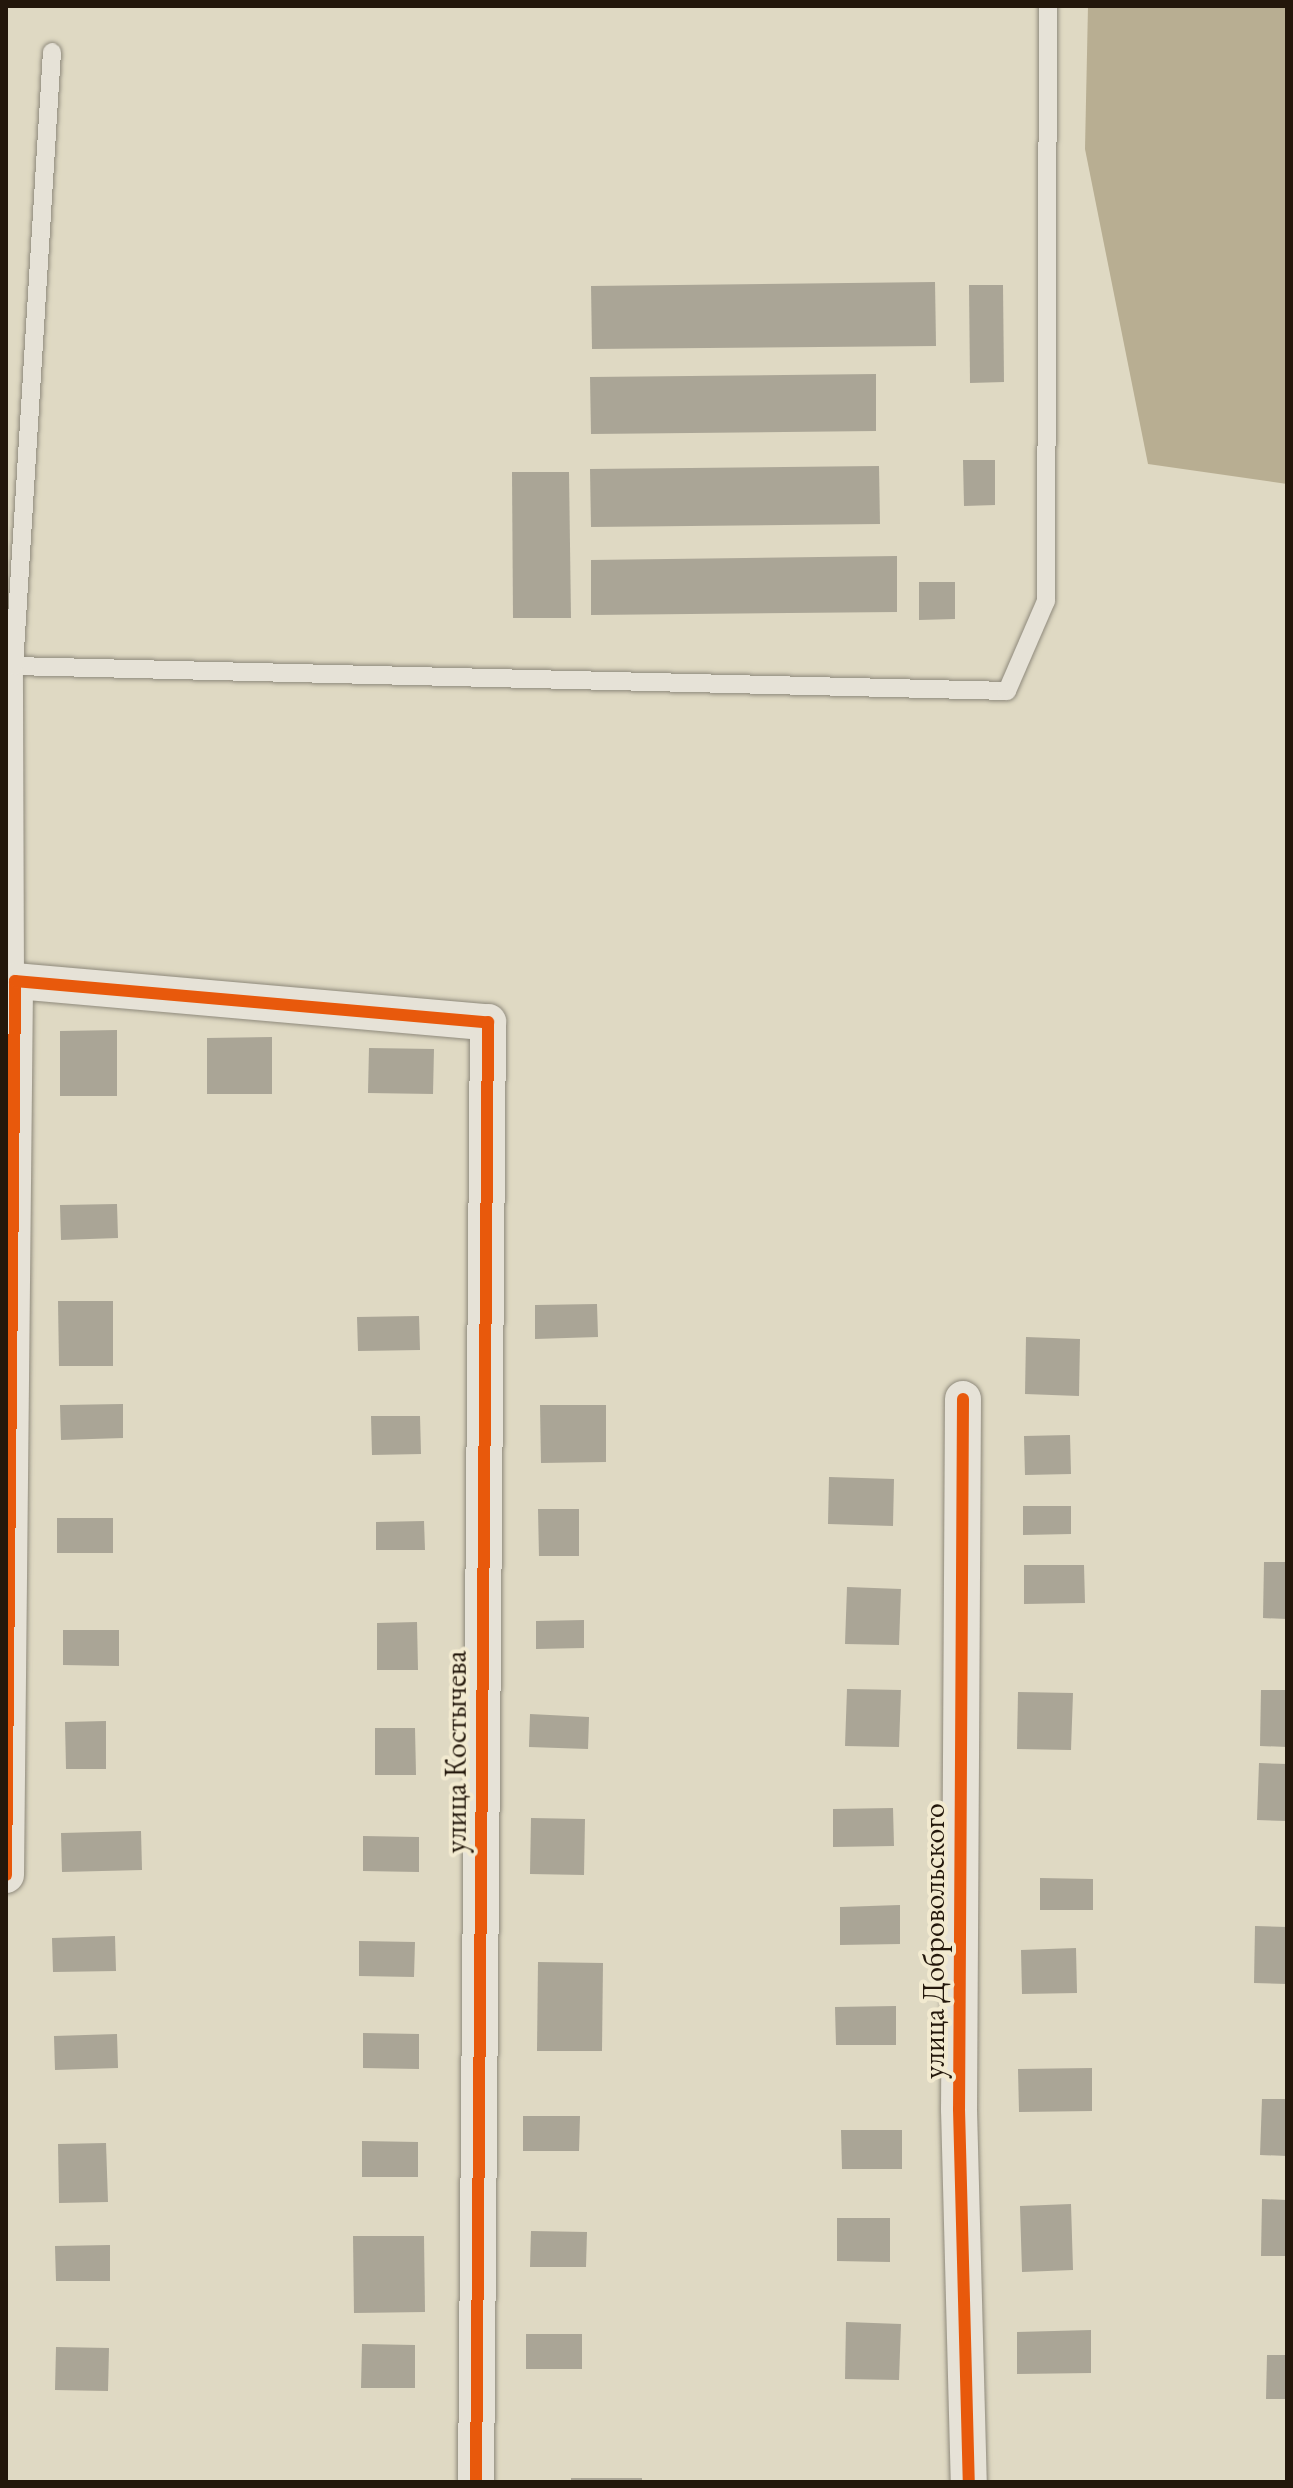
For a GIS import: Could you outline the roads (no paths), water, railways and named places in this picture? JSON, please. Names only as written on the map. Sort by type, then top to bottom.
[{"type":"street","name":"улица Костычева","points":[[15,981],[488,1022],[476,2482]]},
{"type":"street","points":[[6,1875],[15,981]]},
{"type":"street","name":"улица Добровольского","points":[[963,1399],[959,2109],[969,2482]]},
{"type":"lane","points":[[14,666],[1007,691],[1046,601],[1048,6]]},
{"type":"lane","points":[[15,981],[14,666],[52,52]]}]
